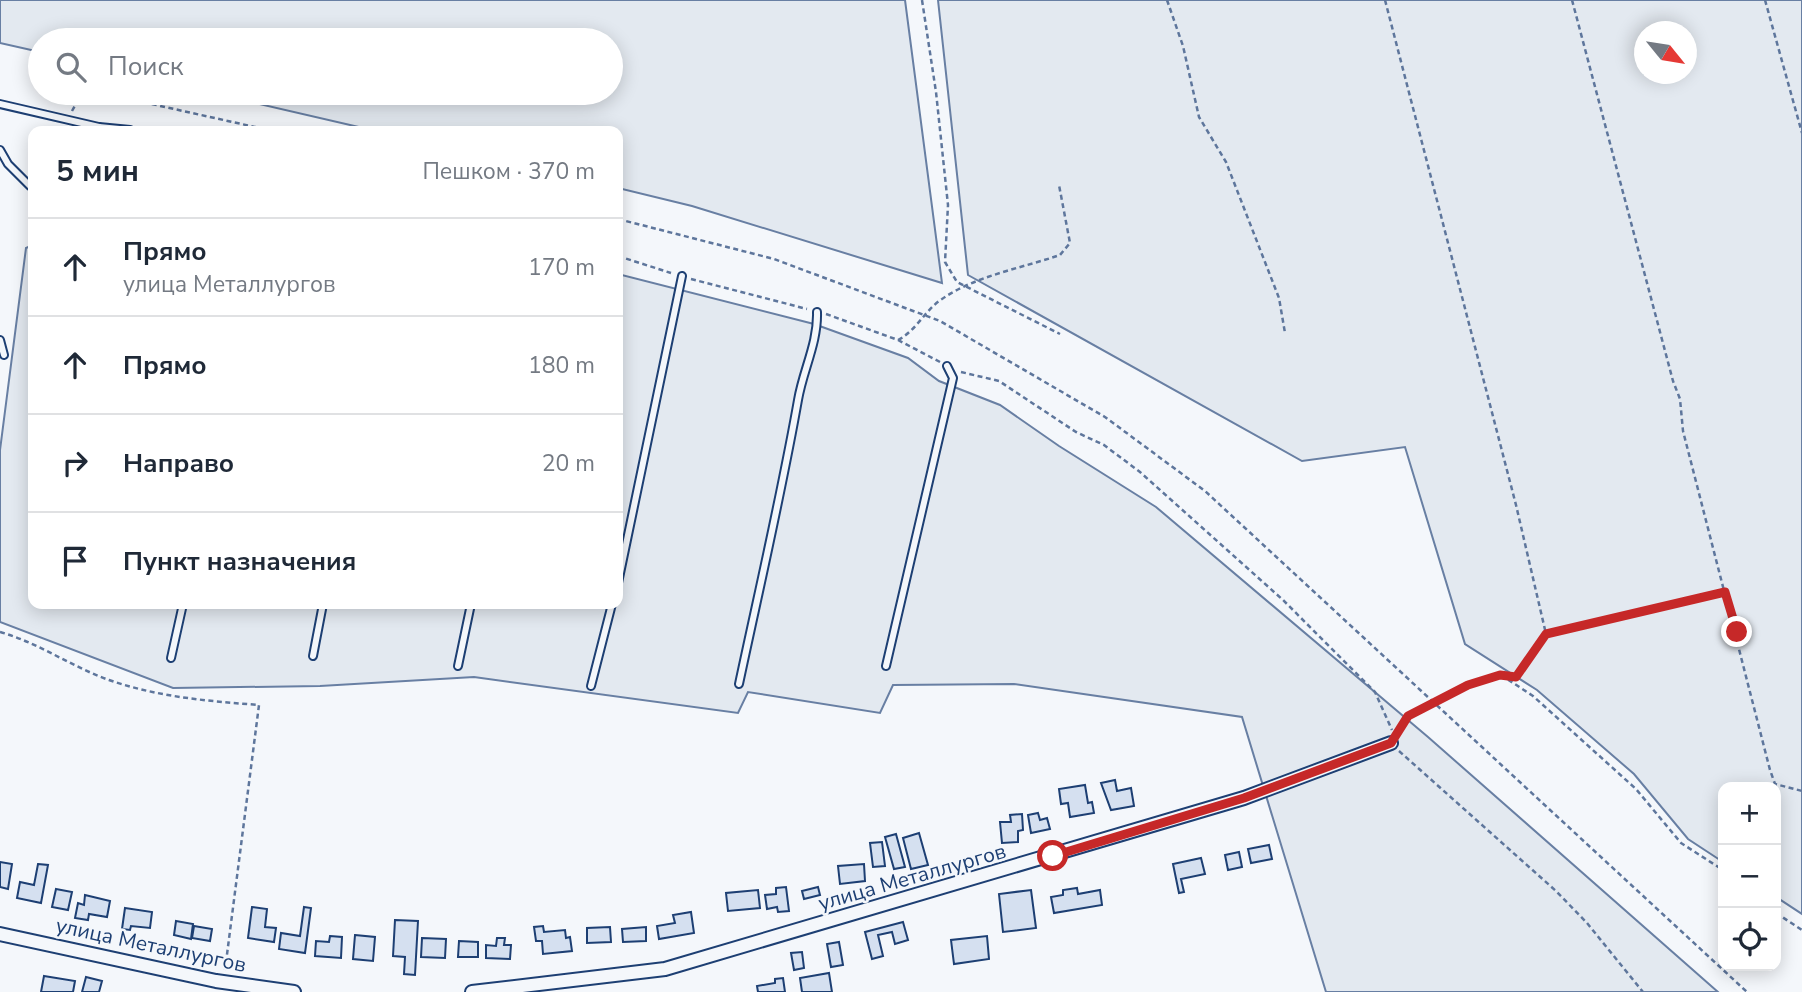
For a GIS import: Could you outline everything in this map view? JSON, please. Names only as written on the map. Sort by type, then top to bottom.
[{"type":"street","name":"улица Металлургов","points":[[472,992],[665,969],[1244,798],[1391,743]]},
{"type":"street","name":"улица Металлургов","points":[[0,934],[223,982],[293,992]]},
{"type":"lane","points":[[0,104],[89,126]]},
{"type":"lane","points":[[0,150],[8,164],[28,184]]},
{"type":"lane","points":[[623,559],[682,276]]},
{"type":"lane","points":[[739,684],[786,473],[798,397],[817,330],[817,312]]},
{"type":"lane","points":[[0,340],[4,355]]},
{"type":"lane","points":[[886,666],[953,378],[947,366]]},
{"type":"lane","points":[[171,658],[182,609]]},
{"type":"lane","points":[[313,656],[322,609]]},
{"type":"lane","points":[[458,666],[470,609]]},
{"type":"lane","points":[[591,686],[611,609]]},
{"type":"path","points":[[922,0],[936,92],[947,205],[945,262],[957,282],[1060,334]]},
{"type":"path","points":[[1167,0],[1184,46],[1199,117],[1226,162],[1279,298],[1285,333]]},
{"type":"path","points":[[1385,0],[1513,491],[1546,634]]},
{"type":"path","points":[[1572,0],[1680,399],[1683,431],[1775,784],[1802,791]]},
{"type":"path","points":[[1765,0],[1802,133]]},
{"type":"path","points":[[67,119],[75,105]]},
{"type":"path","points":[[156,105],[250,126]]},
{"type":"path","points":[[898,340],[909,335],[940,300],[965,286],[1060,255],[1070,243],[1059,185]]},
{"type":"path","points":[[623,220],[774,259],[940,321],[1105,417],[1205,491],[1747,992]]},
{"type":"path","points":[[623,258],[817,312],[898,340],[947,366],[999,381],[1076,432],[1104,445],[1140,471],[1283,600],[1375,692],[1393,731],[1391,743]]},
{"type":"path","points":[[1516,677],[1546,634],[1725,592]]},
{"type":"path","points":[[0,632],[19,638],[108,680],[181,699],[259,705],[223,982]]},
{"type":"path","points":[[1391,743],[1408,716],[1468,685],[1500,675],[1516,677]]},
{"type":"path","points":[[1500,675],[1568,727],[1636,789],[1681,843],[1718,867]]},
{"type":"path","points":[[1516,677],[1521,689]]},
{"type":"path","points":[[1391,743],[1556,891],[1587,923],[1643,992]]},
{"type":"path","points":[[1781,916],[1802,930]]},
{"type":"shaded area","points":[[0,0],[905,0],[942,283],[692,206],[623,189],[623,126],[354,126],[264,105],[623,105],[623,28],[28,28],[28,49],[0,43]]},
{"type":"shaded area","points":[[938,0],[1802,0],[1802,914],[1781,900],[1781,782],[1718,782],[1718,859],[1688,839],[1634,774],[1537,690],[1465,644],[1405,447],[1302,461],[968,275]]},
{"type":"shaded area","points":[[28,247],[28,609],[623,609],[623,275],[814,324],[908,358],[939,381],[1000,405],[1156,507],[1428,737],[1718,992],[1326,992],[1242,717],[1014,684],[893,685],[880,713],[748,692],[738,713],[474,677],[320,686],[173,688],[0,622],[0,450]]},
{"type":"building","points":[[1115,780],[1117,791],[1131,788],[1134,806],[1111,810],[1101,783]]},
{"type":"building","points":[[1085,785],[1088,803],[1092,802],[1094,813],[1070,817],[1068,803],[1061,804],[1059,789]]},
{"type":"building","points":[[1038,813],[1040,820],[1047,818],[1050,829],[1031,833],[1028,815]]},
{"type":"building","points":[[1022,814],[1023,830],[1018,831],[1018,842],[1002,843],[1000,822],[1011,822],[1010,815]]},
{"type":"building","points":[[919,833],[928,865],[911,869],[903,838]]},
{"type":"building","points":[[896,834],[905,867],[894,869],[885,837]]},
{"type":"building","points":[[882,842],[885,866],[873,867],[870,843]]},
{"type":"building","points":[[1269,845],[1272,859],[1251,863],[1248,849]]},
{"type":"building","points":[[1239,852],[1242,867],[1228,870],[1225,855]]},
{"type":"building","points":[[1201,858],[1205,874],[1181,879],[1184,892],[1179,893],[1173,864]]},
{"type":"building","points":[[0,862],[12,864],[8,889],[0,887]]},
{"type":"building","points":[[38,864],[48,865],[41,903],[17,898],[20,882],[34,885]]},
{"type":"building","points":[[864,864],[865,881],[840,884],[838,866]]},
{"type":"building","points":[[786,887],[789,911],[778,912],[777,907],[767,909],[765,895],[776,894],[776,888]]},
{"type":"building","points":[[818,887],[820,895],[804,899],[802,891]]},
{"type":"building","points":[[1077,888],[1078,894],[1100,890],[1102,905],[1054,913],[1051,897],[1063,895],[1063,890]]},
{"type":"building","points":[[56,889],[72,892],[68,910],[52,907]]},
{"type":"building","points":[[758,890],[760,908],[728,911],[726,893]]},
{"type":"building","points":[[1031,890],[1036,928],[1003,932],[999,894]]},
{"type":"building","points":[[85,895],[110,901],[107,917],[89,914],[88,920],[75,918],[78,903],[84,905]]},
{"type":"building","points":[[252,907],[267,909],[265,927],[276,928],[274,942],[248,938]]},
{"type":"building","points":[[304,907],[311,908],[305,953],[279,949],[281,933],[300,936]]},
{"type":"building","points":[[125,908],[152,912],[150,928],[131,926],[130,930],[122,929]]},
{"type":"building","points":[[691,912],[694,933],[659,939],[657,926],[675,923],[673,915]]},
{"type":"building","points":[[395,920],[418,921],[415,975],[404,974],[405,957],[393,956]]},
{"type":"building","points":[[176,921],[193,924],[191,939],[174,935]]},
{"type":"building","points":[[903,922],[908,940],[895,944],[892,932],[878,935],[883,956],[872,959],[865,932]]},
{"type":"building","points":[[194,926],[212,929],[210,941],[192,938]]},
{"type":"building","points":[[543,926],[544,932],[565,930],[566,938],[570,937],[572,951],[543,954],[542,941],[536,941],[534,927]]},
{"type":"building","points":[[610,927],[611,942],[587,943],[587,928]]},
{"type":"building","points":[[646,927],[646,941],[623,942],[622,929]]},
{"type":"building","points":[[355,935],[375,937],[373,961],[353,959]]},
{"type":"building","points":[[330,936],[342,937],[341,958],[315,956],[316,941],[329,942]]},
{"type":"building","points":[[987,936],[989,959],[954,964],[951,940]]},
{"type":"building","points":[[422,938],[446,939],[445,958],[421,957]]},
{"type":"building","points":[[497,938],[505,938],[504,945],[511,945],[510,959],[486,958],[486,945],[496,946]]},
{"type":"building","points":[[459,941],[478,942],[478,957],[458,957]]},
{"type":"building","points":[[839,942],[843,965],[831,967],[827,944]]},
{"type":"building","points":[[802,952],[804,968],[794,970],[791,953]]},
{"type":"building","points":[[829,973],[832,992],[802,992],[800,978]]},
{"type":"building","points":[[44,976],[75,981],[73,992],[41,992]]},
{"type":"building","points":[[86,977],[102,981],[99,992],[82,992]]},
{"type":"building","points":[[783,978],[785,992],[758,992],[757,986],[775,983],[775,979]]},
{"type":"route","points":[[1053,856],[1244,798],[1391,743],[1408,716],[1468,685],[1500,675],[1516,677],[1546,634],[1725,592],[1737,632]]}]
